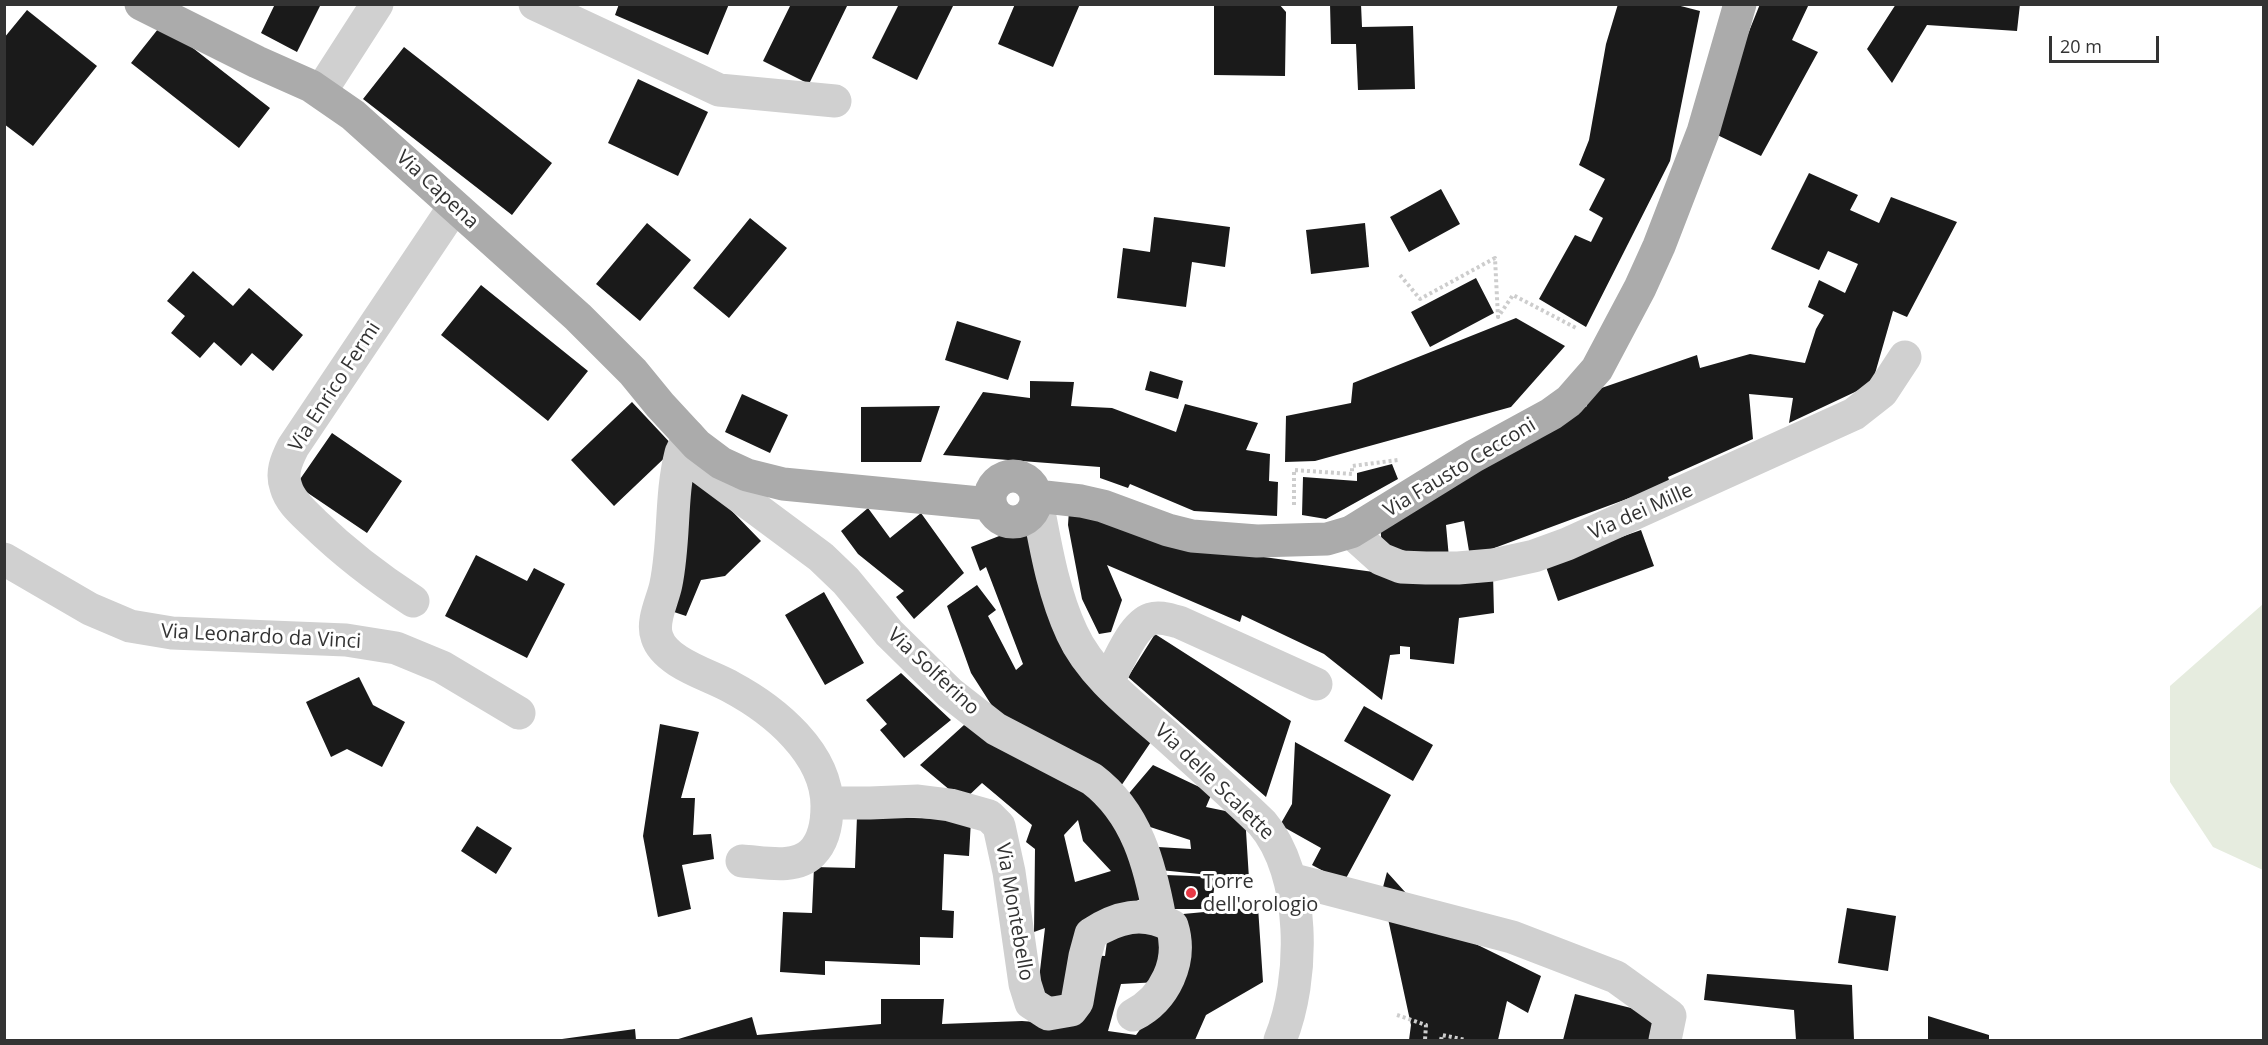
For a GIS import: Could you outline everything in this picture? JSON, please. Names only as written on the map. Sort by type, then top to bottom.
[{"type":"main road","name":"Via Capena","points":[[141,4],[321,91],[376,134],[633,372],[660,405],[685,445],[729,468],[783,484],[990,504],[990,496],[996,482],[1009,475],[1024,478],[1047,497]]},
{"type":"main road","name":"Via Fausto Cecconi","points":[[1047,497],[1103,506],[1168,530],[1211,538],[1315,541],[1351,532],[1474,456],[1551,414],[1569,401],[1584,385],[1610,346],[1659,246],[1703,132],[1740,4]]},
{"type":"street","points":[[321,91],[377,4]]},
{"type":"street","points":[[535,4],[719,90],[835,101]]},
{"type":"street","name":"Via Enrico Fermi","points":[[413,601],[358,563],[299,509],[286,490],[284,470],[293,447],[454,207]]},
{"type":"street","name":"Via dei Mille","points":[[1351,532],[1381,559],[1401,567],[1476,567],[1534,556],[1567,544],[1854,414],[1882,392],[1905,357]]},
{"type":"street","points":[[685,445],[675,481],[671,560],[657,618],[657,638],[672,656],[682,663],[732,687],[792,732],[803,743],[819,768],[826,790],[827,813],[821,840],[812,853],[799,861],[778,864],[742,861]]},
{"type":"street","name":"Via Solferino","points":[[685,445],[821,557],[846,581],[889,633],[950,693],[996,729],[1092,779],[1105,789],[1132,823],[1143,847],[1160,919]]},
{"type":"street","name":"Via delle Scalette","points":[[1047,497],[1051,571],[1062,611],[1079,646],[1108,682],[1262,823],[1278,844],[1290,879],[1295,904],[1297,946],[1292,997],[1280,1041]]},
{"type":"street","name":"Via Leonardo da Vinci","points":[[4,559],[90,609],[130,626],[172,633],[346,640],[396,648],[442,667],[519,713]]},
{"type":"street","points":[[1108,682],[1135,632],[1146,622],[1159,618],[1179,622],[1317,684]]},
{"type":"street","name":"Via Montebello","points":[[827,803],[918,801],[975,811],[989,816],[999,826],[1009,872],[1025,984],[1031,1003],[1048,1014],[1071,1010],[1077,1002],[1091,934],[1114,920],[1133,917],[1160,919]]},
{"type":"street","points":[[1290,879],[1512,937],[1616,977],[1670,1016],[1665,1041]]},
{"type":"street","points":[[1133,1015],[1154,1002],[1165,988],[1173,962],[1175,935],[1172,926],[1160,919]]},
{"type":"path","points":[[1400,275],[1420,299],[1495,258],[1498,317],[1514,295],[1610,346]]},
{"type":"path","points":[[1294,470],[1352,474],[1352,466],[1399,459]]},
{"type":"path","points":[[1397,1015],[1426,1025],[1425,1041]]},
{"type":"path","points":[[1441,1041],[1442,1035],[1466,1041]]},
{"type":"shaded area","points":[[2263,604],[2263,870],[2213,847],[2170,782],[2170,686]]},
{"type":"building","points":[[275,4],[321,4],[297,52],[261,33]]},
{"type":"building","points":[[619,4],[729,4],[708,55],[615,15]]},
{"type":"building","points":[[791,4],[848,4],[809,84],[763,61]]},
{"type":"building","points":[[899,4],[954,4],[917,80],[872,58]]},
{"type":"building","points":[[1015,4],[1080,4],[1053,67],[998,44]]},
{"type":"building","points":[[1214,4],[1279,4],[1286,12],[1285,76],[1214,75]]},
{"type":"building","points":[[1330,4],[1361,4],[1362,27],[1413,26],[1415,89],[1358,90],[1356,44],[1331,44]]},
{"type":"building","points":[[1618,4],[1673,4],[1700,11],[1670,161],[1586,327],[1539,299],[1575,235],[1591,242],[1603,218],[1589,210],[1605,179],[1579,165],[1589,140],[1606,44]]},
{"type":"building","points":[[1760,4],[1809,4],[1792,40],[1818,52],[1761,156],[1709,131]]},
{"type":"building","points":[[1896,4],[2020,4],[2017,31],[1927,25],[1892,83],[1867,49]]},
{"type":"building","points":[[27,10],[97,66],[33,146],[4,124],[4,38]]},
{"type":"building","points":[[162,24],[270,108],[239,148],[131,63]]},
{"type":"building","points":[[404,47],[552,163],[512,215],[363,99]]},
{"type":"building","points":[[638,79],[708,112],[678,176],[608,143]]},
{"type":"building","points":[[1809,173],[1858,195],[1850,210],[1879,223],[1891,197],[1957,222],[1907,317],[1893,311],[1872,384],[1789,423],[1793,398],[1749,394],[1753,439],[1668,477],[1670,483],[1470,557],[1464,521],[1446,525],[1449,558],[1382,547],[1380,524],[1587,406],[1587,393],[1697,355],[1700,368],[1750,354],[1805,363],[1816,329],[1824,315],[1808,307],[1819,280],[1845,293],[1858,264],[1828,251],[1819,270],[1771,249]]},
{"type":"building","points":[[1441,189],[1460,224],[1409,252],[1390,217]]},
{"type":"building","points":[[1154,217],[1230,227],[1225,267],[1192,262],[1186,307],[1117,298],[1123,248],[1150,252]]},
{"type":"building","points":[[750,218],[787,248],[729,318],[693,288]]},
{"type":"building","points":[[647,223],[691,260],[640,321],[596,284]]},
{"type":"building","points":[[1365,223],[1369,267],[1311,274],[1306,230]]},
{"type":"building","points":[[193,271],[233,306],[249,288],[303,335],[273,371],[252,353],[241,366],[214,342],[200,358],[171,333],[185,316],[167,301]]},
{"type":"building","points":[[1476,278],[1494,313],[1430,347],[1411,312]]},
{"type":"building","points":[[481,285],[588,371],[548,421],[441,335]]},
{"type":"building","points":[[1516,318],[1565,346],[1511,407],[1315,461],[1285,462],[1286,416],[1351,403],[1353,383]]},
{"type":"building","points":[[957,321],[1021,341],[1008,380],[945,360]]},
{"type":"building","points":[[1150,371],[1183,381],[1178,399],[1145,390]]},
{"type":"building","points":[[1030,381],[1074,382],[1071,406],[1112,408],[1176,432],[1185,404],[1258,423],[1246,450],[1270,454],[1269,481],[1278,482],[1277,516],[1194,511],[1130,484],[1128,488],[1100,478],[1100,467],[943,455],[983,392],[1030,398]]},
{"type":"building","points":[[742,394],[788,415],[770,453],[725,432]]},
{"type":"building","points":[[632,402],[675,448],[614,506],[571,460]]},
{"type":"building","points":[[940,406],[921,462],[861,462],[861,407]]},
{"type":"building","points":[[332,433],[402,481],[367,533],[296,485]]},
{"type":"building","points":[[1392,464],[1398,479],[1326,519],[1302,515],[1303,477],[1357,481],[1357,473]]},
{"type":"building","points":[[694,472],[761,541],[725,576],[701,580],[686,616],[671,611],[684,478]]},
{"type":"building","points":[[868,508],[890,538],[921,513],[964,573],[914,619],[896,597],[904,591],[858,554],[841,531]]},
{"type":"building","points":[[1069,510],[1227,552],[1403,576],[1493,574],[1494,613],[1459,618],[1454,664],[1410,659],[1410,647],[1400,646],[1400,654],[1390,655],[1382,700],[1324,654],[1242,615],[1240,622],[1107,565],[1122,600],[1111,632],[1099,634],[1082,599],[1068,525]]},
{"type":"building","points":[[1030,524],[1061,628],[1155,736],[1121,786],[1003,723],[971,673],[947,606],[977,585],[996,610],[988,616],[1016,670],[1023,664],[986,567],[980,571],[971,547]]},
{"type":"building","points":[[1641,530],[1654,566],[1558,601],[1545,564]]},
{"type":"building","points":[[476,555],[527,581],[534,568],[565,584],[527,658],[445,616]]},
{"type":"building","points":[[824,592],[864,663],[825,685],[785,615]]},
{"type":"building","points":[[1155,634],[1291,721],[1266,797],[1128,677]]},
{"type":"building","points":[[901,673],[951,720],[904,758],[880,730],[887,724],[866,700]]},
{"type":"building","points":[[359,677],[373,705],[405,722],[382,767],[347,749],[331,757],[306,702]]},
{"type":"building","points":[[1364,706],[1433,745],[1413,781],[1344,741]]},
{"type":"building","points":[[660,724],[699,732],[681,798],[695,798],[693,835],[711,834],[714,859],[682,865],[691,909],[658,917],[643,836]]},
{"type":"building","points":[[964,725],[1092,785],[1150,894],[1085,928],[1074,998],[1037,996],[1045,928],[1034,932],[1035,849],[1026,842],[1032,825],[982,783],[963,801],[920,765]],"holes":[[[1078,820],[1083,841],[1111,871],[1075,882],[1064,835]]]},
{"type":"building","points":[[1295,742],[1391,795],[1344,882],[1312,865],[1321,848],[1280,825],[1292,804]]},
{"type":"building","points":[[1153,765],[1212,793],[1206,807],[1245,815],[1249,879],[1160,870],[1158,847],[1191,849],[1190,840],[1144,825],[1125,798]]},
{"type":"building","points":[[857,816],[971,820],[969,856],[944,854],[942,910],[954,911],[953,938],[920,937],[920,965],[825,961],[825,975],[780,972],[783,912],[812,913],[814,867],[855,868]]},
{"type":"building","points":[[477,826],[512,848],[496,874],[461,851]]},
{"type":"building","points":[[1387,872],[1433,923],[1541,976],[1528,1013],[1507,1001],[1498,1040],[1409,1040],[1411,1025],[1382,891]]},
{"type":"building","name":"Torre dell'orologio","points":[[1166,875],[1216,877],[1211,909],[1170,909]]},
{"type":"building","points":[[1258,907],[1263,982],[1206,1015],[1195,1040],[675,1040],[752,1017],[757,1035],[881,1024],[881,999],[944,999],[942,1024],[1022,1021],[1076,1025],[1089,955],[1105,956],[1109,927],[1159,924],[1159,982],[1121,984],[1108,1031],[1136,1035],[1186,967],[1183,914]]},
{"type":"building","points":[[1847,908],[1896,916],[1888,971],[1838,963]]},
{"type":"building","points":[[1707,974],[1852,985],[1854,1040],[1796,1040],[1794,1010],[1704,1000]]},
{"type":"building","points":[[1575,994],[1655,1014],[1649,1040],[1563,1040]]},
{"type":"building","points":[[1928,1016],[1989,1035],[1989,1040],[1928,1040]]},
{"type":"building","points":[[635,1029],[636,1040],[562,1040],[562,1039]]},
{"type":"place","name":"Torre dell'orologio","points":[[1191,893]]}]
